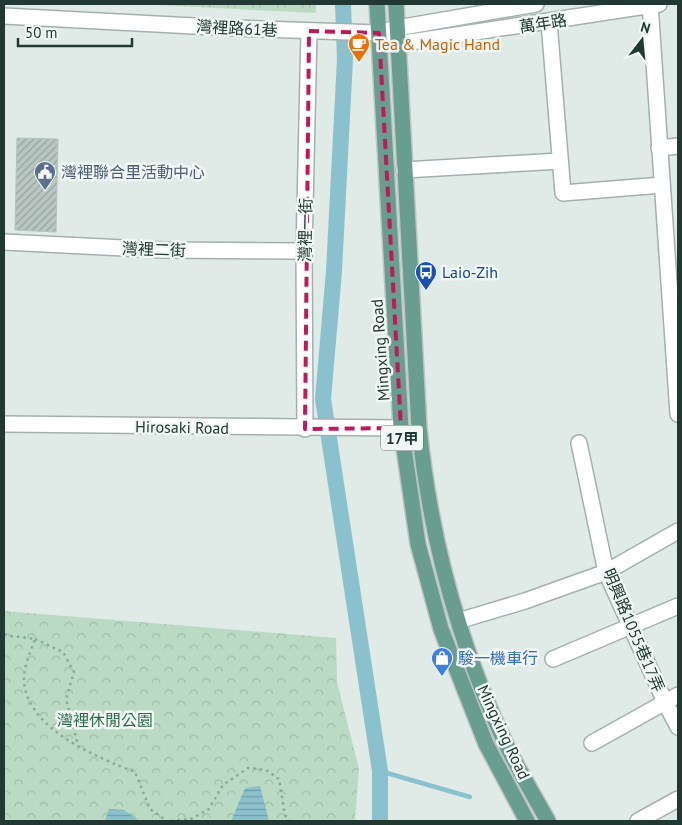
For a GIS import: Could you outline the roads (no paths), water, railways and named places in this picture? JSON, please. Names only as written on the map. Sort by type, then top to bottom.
[{"type":"main road","name":"Mingxing Road","points":[[377,4],[401,428],[418,544],[441,629],[486,744],[527,821]]},
{"type":"main road","name":"17甲","points":[[396,4],[397,44]]},
{"type":"main road","name":"Mingxing Road","points":[[397,44],[422,454],[437,540],[458,621],[478,678],[503,738],[548,821]]},
{"type":"street","name":"萬年路","points":[[378,33],[536,4]]},
{"type":"street","name":"萬年路","points":[[397,44],[549,22],[654,4]]},
{"type":"street","points":[[654,4],[662,186],[675,293],[678,414]]},
{"type":"street","name":"灣裡路61巷","points":[[4,16],[314,32],[356,31],[378,33]]},
{"type":"street","points":[[549,22],[563,193],[662,186]]},
{"type":"street","name":"灣裡一街","points":[[305,429],[304,251],[314,32]]},
{"type":"street","points":[[378,33],[397,44]]},
{"type":"street","points":[[660,148],[678,146]]},
{"type":"street","points":[[404,170],[560,161]]},
{"type":"street","name":"灣裡二街","points":[[4,242],[164,250],[304,251]]},
{"type":"street","name":"Hirosaki Road","points":[[4,424],[305,429],[401,428]]},
{"type":"street","name":"明興路1055巷17弄","points":[[579,443],[606,572],[678,727]]},
{"type":"street","points":[[458,621],[525,601],[606,572],[678,531]]},
{"type":"street","points":[[553,659],[678,606]]},
{"type":"street","points":[[592,743],[678,695]]},
{"type":"street","points":[[638,821],[678,799]]},
{"type":"water","points":[[260,786],[269,821],[231,821],[245,788]]},
{"type":"water","points":[[109,809],[124,810],[140,821],[105,821]]},
{"type":"waterway","points":[[343,4],[345,59],[334,271],[323,399],[380,771],[380,821]]},
{"type":"waterway","points":[[380,771],[470,797]]},
{"type":"place","name":"Tea & Magic Hand","points":[[359,63]]},
{"type":"place","name":"灣裡聯合里活動中心","points":[[45,191]]},
{"type":"place","name":"Laio-Zih","points":[[426,291]]},
{"type":"place","name":"駿一機車行","points":[[442,677]]},
{"type":"park label","name":"灣裡休閒公園","points":[[105,720]]}]
